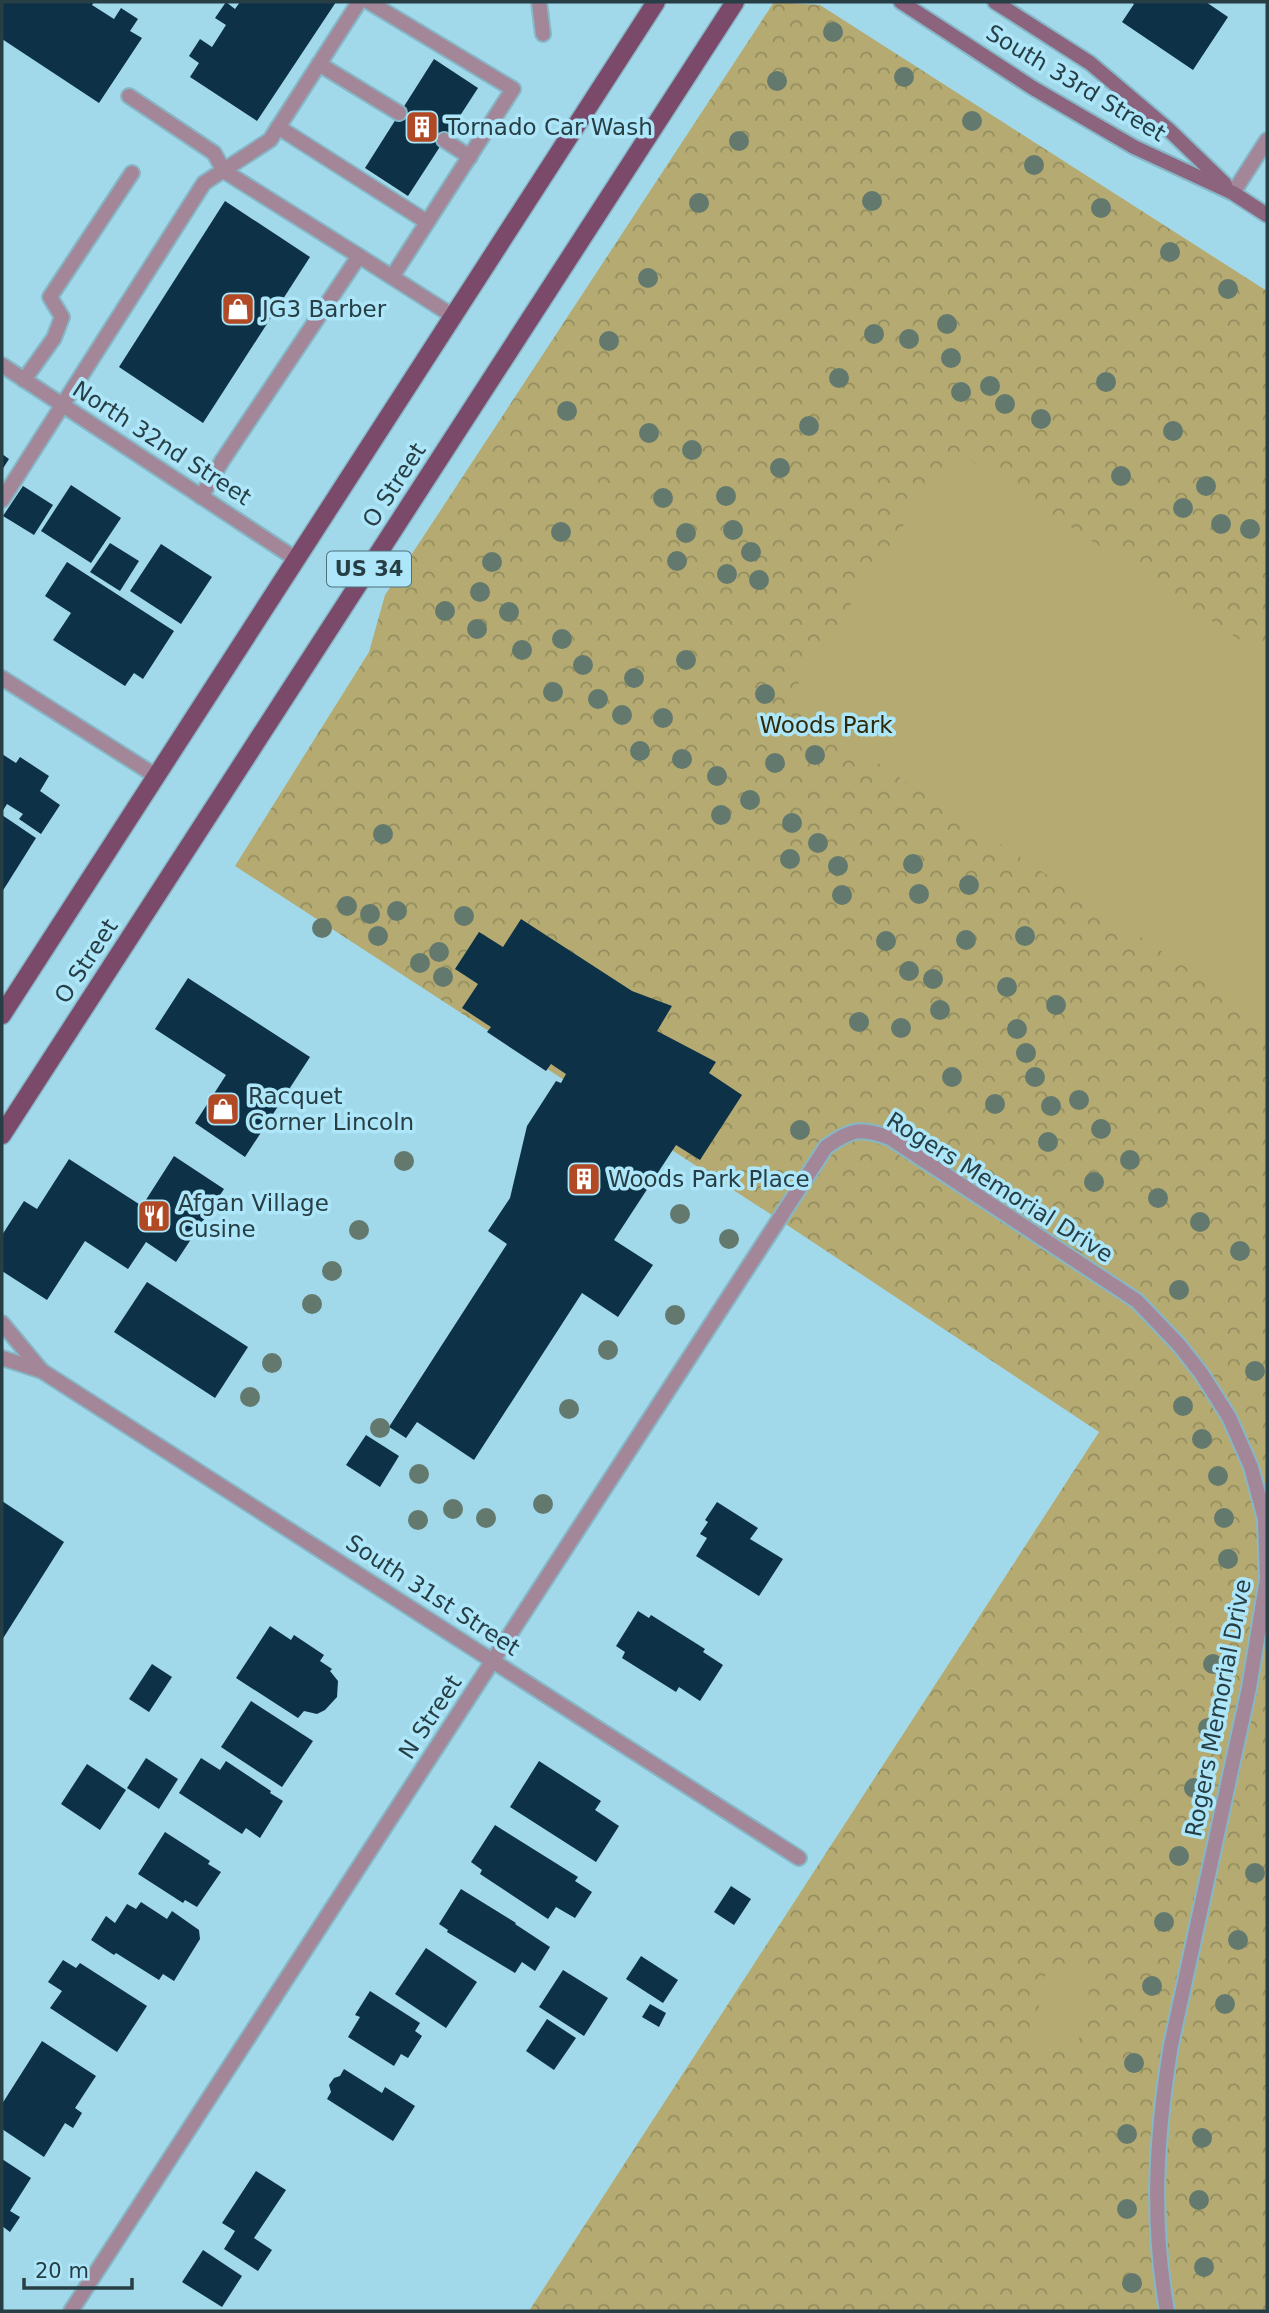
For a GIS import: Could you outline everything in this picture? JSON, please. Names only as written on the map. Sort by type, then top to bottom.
[{"type":"main road","name":"O Street","points":[[2,1016],[7,996],[156,776],[656,2]]},
{"type":"main road","name":"O Street","points":[[2,1135],[734,2]]},
{"type":"main road","name":"South 33rd Street","points":[[901,2],[1033,88],[1134,147],[1233,193],[1267,215]]},
{"type":"main road","name":"South 33rd Street","points":[[995,2],[1090,64],[1168,129],[1233,193]]},
{"type":"street","points":[[2,500],[204,183],[270,140],[359,2]]},
{"type":"street","points":[[369,2],[513,89],[392,277]]},
{"type":"street","points":[[539,2],[543,34]]},
{"type":"street","points":[[319,64],[399,113]]},
{"type":"street","points":[[128,96],[214,153],[223,171],[453,316]]},
{"type":"street","points":[[278,127],[427,222]]},
{"type":"street","points":[[1233,193],[1267,140]]},
{"type":"street","points":[[444,141],[470,157]]},
{"type":"street","points":[[24,380],[54,338],[62,317],[50,298],[132,173]]},
{"type":"street","points":[[201,496],[359,256]]},
{"type":"street","name":"North 32nd Street","points":[[2,365],[296,559]]},
{"type":"street","points":[[2,678],[156,776]]},
{"type":"street","name":"Rogers Memorial Drive","points":[[826,1147],[844,1134],[868,1130],[890,1138],[1137,1301],[1179,1345],[1201,1373],[1229,1417],[1251,1467],[1265,1519],[1267,1579],[1249,1688],[1171,2045],[1162,2101],[1157,2145],[1157,2225],[1167,2311]]},
{"type":"street","name":"N Street","points":[[71,2311],[826,1147]]},
{"type":"street","name":"South 31st Street","points":[[2,1324],[42,1371]]},
{"type":"street","name":"South 31st Street","points":[[2,1358],[42,1371],[799,1858]]},
{"type":"green space","name":"Woods Park","points":[[774,2],[820,5],[1267,291],[1267,2311],[529,2311],[1099,1432],[778,1219],[235,866],[369,652],[385,595]]},
{"type":"green space","points":[[954,449],[1267,658],[1267,1021],[786,702]]},
{"type":"green space","points":[[1048,1963],[1093,1972],[1076,2054],[1031,2044]]},
{"type":"building","points":[[2,2],[94,2],[92,5],[114,19],[121,8],[138,19],[130,31],[142,38],[99,103],[2,39]]},
{"type":"building","points":[[226,2],[235,9],[240,2],[336,2],[257,121],[190,77],[199,63],[189,56],[200,39],[212,47],[226,25],[215,18]]},
{"type":"building","points":[[1131,2],[1206,2],[1228,17],[1193,70],[1122,22],[1134,4]]},
{"type":"building","name":"Tornado Car Wash","points":[[434,59],[478,88],[408,196],[365,168]]},
{"type":"building","points":[[225,201],[310,257],[203,423],[119,367]]},
{"type":"building","points":[[2,454],[9,459],[2,470]]},
{"type":"building","points":[[71,485],[121,518],[91,563],[41,531]]},
{"type":"building","points":[[23,486],[53,505],[34,535],[3,516]]},
{"type":"building","points":[[110,543],[139,561],[120,591],[90,572]]},
{"type":"building","points":[[161,544],[212,577],[181,624],[130,591]]},
{"type":"building","points":[[67,562],[174,631],[143,679],[134,673],[125,686],[53,640],[71,613],[45,596]]},
{"type":"building","points":[[2,754],[16,763],[20,757],[49,776],[40,791],[60,805],[41,834],[19,819],[23,814],[7,804],[2,812]]},
{"type":"building","points":[[2,815],[36,838],[2,892]]},
{"type":"building","name":"Woods Park Place","points":[[521,919],[632,991],[672,1006],[657,1031],[716,1062],[709,1073],[742,1095],[700,1160],[676,1145],[614,1240],[653,1265],[618,1317],[582,1293],[474,1460],[417,1422],[406,1438],[389,1427],[507,1244],[488,1231],[510,1198],[527,1126],[556,1081],[561,1083],[566,1074],[551,1064],[546,1071],[487,1032],[491,1027],[462,1008],[478,984],[455,969],[479,932],[503,947]]},
{"type":"building","points":[[188,978],[310,1057],[245,1157],[195,1123],[226,1075],[155,1029]]},
{"type":"building","points":[[174,1156],[224,1189],[176,1262],[146,1242],[128,1269],[85,1241],[47,1300],[2,1271],[2,1235],[24,1201],[37,1209],[69,1159],[142,1206]]},
{"type":"building","points":[[147,1282],[248,1347],[215,1398],[114,1332]]},
{"type":"building","points":[[366,1435],[399,1456],[380,1487],[346,1465]]},
{"type":"building","points":[[2,1501],[64,1542],[2,1640]]},
{"type":"building","points":[[717,1502],[758,1528],[750,1539],[783,1559],[759,1596],[696,1556],[707,1538],[700,1534],[708,1522],[705,1520]]},
{"type":"building","points":[[638,1611],[649,1618],[651,1615],[705,1649],[703,1652],[723,1665],[700,1701],[679,1687],[676,1692],[622,1658],[625,1652],[616,1646]]},
{"type":"building","points":[[270,1626],[291,1640],[294,1635],[324,1655],[320,1661],[332,1669],[330,1671],[338,1681],[337,1697],[325,1710],[317,1714],[304,1711],[298,1718],[236,1678]]},
{"type":"building","points":[[152,1664],[172,1677],[149,1712],[129,1699]]},
{"type":"building","points":[[251,1701],[313,1741],[282,1787],[221,1747]]},
{"type":"building","points":[[146,1758],[178,1779],[159,1809],[127,1788]]},
{"type":"building","points":[[201,1758],[220,1770],[226,1761],[283,1801],[260,1838],[246,1828],[242,1834],[179,1793]]},
{"type":"building","points":[[539,1761],[601,1801],[595,1810],[619,1826],[596,1862],[510,1807]]},
{"type":"building","points":[[87,1764],[126,1790],[100,1830],[61,1804]]},
{"type":"building","points":[[495,1825],[578,1877],[575,1881],[592,1892],[575,1918],[556,1907],[548,1919],[480,1874],[482,1870],[471,1862]]},
{"type":"building","points":[[165,1832],[210,1861],[208,1864],[221,1872],[197,1907],[185,1900],[183,1903],[138,1874]]},
{"type":"building","points":[[731,1886],[751,1899],[734,1925],[714,1912]]},
{"type":"building","points":[[461,1889],[550,1947],[535,1971],[522,1962],[515,1973],[447,1932],[448,1930],[439,1924]]},
{"type":"building","points":[[141,1902],[167,1919],[172,1911],[199,1930],[200,1939],[174,1981],[163,1974],[159,1980],[91,1940],[106,1916],[115,1923],[127,1904],[136,1909]]},
{"type":"building","points":[[426,1948],[477,1982],[446,2028],[395,1994]]},
{"type":"building","points":[[641,1956],[678,1980],[663,2003],[626,1979]]},
{"type":"building","points":[[63,1960],[76,1968],[80,1963],[147,2006],[117,2052],[50,2008],[62,1991],[48,1982]]},
{"type":"building","points":[[563,1970],[608,1998],[584,2036],[539,2007]]},
{"type":"building","points":[[370,1991],[420,2023],[415,2031],[422,2036],[408,2058],[401,2054],[394,2066],[348,2037],[360,2017],[355,2015]]},
{"type":"building","points":[[650,2004],[666,2013],[659,2027],[642,2017]]},
{"type":"building","points":[[547,2019],[576,2038],[554,2070],[526,2051]]},
{"type":"building","points":[[42,2041],[96,2076],[75,2108],[82,2113],[73,2128],[65,2123],[44,2157],[2,2129],[2,2104]]},
{"type":"building","points":[[344,2069],[382,2093],[385,2087],[415,2106],[393,2141],[327,2099],[331,2092],[329,2085]]},
{"type":"building","points":[[2,2159],[31,2178],[10,2211],[20,2217],[10,2232],[2,2226]]},
{"type":"building","points":[[256,2171],[286,2190],[254,2238],[272,2250],[258,2271],[224,2249],[235,2231],[222,2223]]},
{"type":"building","points":[[203,2250],[242,2276],[222,2307],[182,2282]]},
{"type":"place","name":"Tornado Car Wash","points":[[422,127]]},
{"type":"place","name":"JG3 Barber","points":[[238,309]]},
{"type":"place","name":"Racquet Corner Lincoln","points":[[223,1109]]},
{"type":"place","name":"Woods Park Place","points":[[584,1179]]},
{"type":"place","name":"Afgan Village Cusine","points":[[154,1216]]}]
